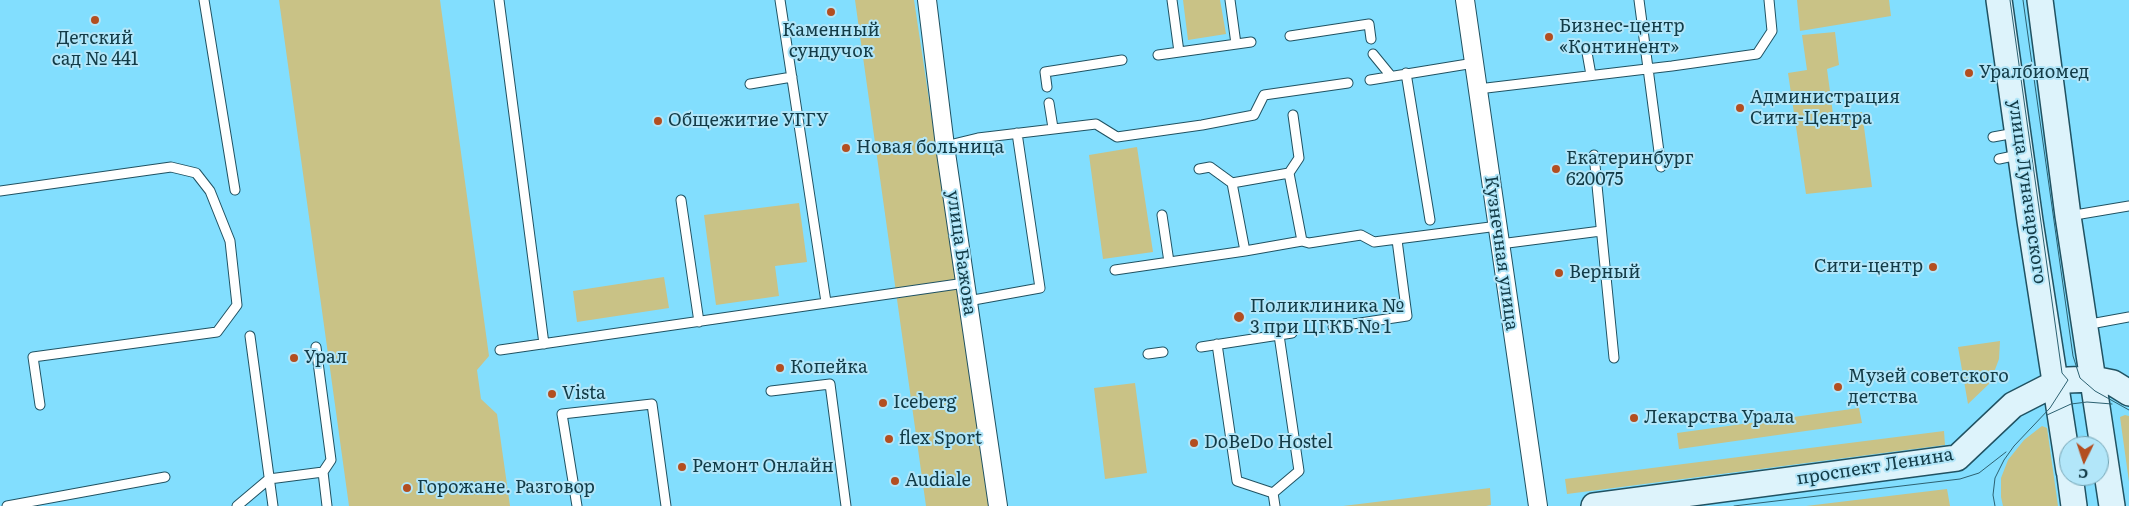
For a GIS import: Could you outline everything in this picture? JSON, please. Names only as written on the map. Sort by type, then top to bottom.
[{"type":"main road","name":"улица Луначарского","points":[[1999,0],[2013,149],[2056,383],[2064,436]]},
{"type":"main road","points":[[2040,0],[2068,216],[2112,506]]},
{"type":"main road","name":"проспект Ленина","points":[[1594,506],[1957,458],[2013,405],[2056,383],[2074,379],[2092,379],[2113,383],[2129,393]]},
{"type":"main road","points":[[2071,486],[2074,506]]},
{"type":"street","name":"улица Бажова","points":[[927,0],[945,146],[998,506]]},
{"type":"street","name":"Кузнечная улица","points":[[1465,0],[1538,506]]},
{"type":"lane","points":[[204,0],[235,190]]},
{"type":"lane","points":[[499,0],[544,344]]},
{"type":"lane","points":[[780,0],[826,302]]},
{"type":"lane","points":[[1172,0],[1179,52]]},
{"type":"lane","points":[[1230,0],[1236,44]]},
{"type":"lane","points":[[1639,0],[1662,167]]},
{"type":"lane","points":[[1478,89],[1757,54],[1772,31],[1768,0]]},
{"type":"lane","points":[[1290,36],[1369,24],[1371,39]]},
{"type":"lane","points":[[1158,55],[1251,42]]},
{"type":"lane","points":[[1586,47],[1591,75]]},
{"type":"lane","points":[[1374,54],[1391,76]]},
{"type":"lane","points":[[1047,87],[1045,72],[1122,60]]},
{"type":"lane","points":[[1370,80],[1474,63]]},
{"type":"lane","points":[[1406,73],[1430,220]]},
{"type":"lane","points":[[750,84],[792,77]]},
{"type":"lane","points":[[945,146],[978,138],[1096,124],[1117,137],[1202,125],[1254,115],[1264,95],[1348,83]]},
{"type":"lane","points":[[1049,103],[1053,128]]},
{"type":"lane","points":[[1232,183],[1289,172],[1300,158],[1293,115]]},
{"type":"lane","points":[[968,301],[1040,288],[1017,133]]},
{"type":"lane","points":[[1993,137],[2013,149]]},
{"type":"lane","points":[[1594,154],[1600,231],[1614,358]]},
{"type":"lane","points":[[0,191],[171,167],[196,173],[210,191],[230,241],[237,305],[217,332],[33,357],[40,405]]},
{"type":"lane","points":[[1199,169],[1210,167],[1232,183],[1244,251]]},
{"type":"lane","points":[[1289,172],[1302,241]]},
{"type":"lane","points":[[681,200],[699,322]]},
{"type":"lane","points":[[2068,216],[2129,206]]},
{"type":"lane","points":[[1162,216],[1169,262]]},
{"type":"lane","points":[[1115,270],[1302,241],[1309,243],[1361,235],[1374,242],[1600,231]]},
{"type":"lane","points":[[1333,327],[1407,316],[1398,240]]},
{"type":"lane","points":[[500,350],[965,283]]},
{"type":"lane","points":[[2085,325],[2129,317]]},
{"type":"lane","points":[[1201,347],[1292,334]]},
{"type":"lane","points":[[1273,493],[1299,471],[1279,335]]},
{"type":"lane","points":[[250,336],[273,506]]},
{"type":"lane","points":[[1217,344],[1237,481],[1273,493]]},
{"type":"lane","points":[[316,347],[331,460],[323,472],[328,506]]},
{"type":"lane","points":[[1148,354],[1162,352]]},
{"type":"lane","points":[[771,391],[830,384],[846,506]]},
{"type":"lane","points":[[577,506],[562,414],[652,404],[666,506]]},
{"type":"lane","points":[[237,506],[269,479],[323,472]]},
{"type":"lane","points":[[7,506],[35,504],[165,477]]},
{"type":"lane","points":[[1273,493],[1275,506]]},
{"type":"shaded area","points":[[279,0],[440,0],[489,356],[477,370],[481,399],[497,414],[510,506],[349,506]]},
{"type":"shaded area","points":[[855,0],[914,0],[990,506],[926,506]]},
{"type":"shaded area","points":[[1183,0],[1220,0],[1226,34],[1188,40]]},
{"type":"shaded area","points":[[1797,0],[1889,0],[1891,16],[1800,31]]},
{"type":"shaded area","points":[[1835,32],[1839,65],[1827,69],[1833,114],[1862,112],[1872,187],[1806,194],[1788,73],[1807,70],[1802,35]]},
{"type":"shaded area","points":[[1137,147],[1153,252],[1103,259],[1089,155]]},
{"type":"shaded area","points":[[799,203],[807,262],[775,266],[779,296],[716,305],[704,215]]},
{"type":"shaded area","points":[[664,277],[669,308],[577,322],[573,291]]},
{"type":"shaded area","points":[[2000,341],[1999,359],[1990,383],[1968,404],[1958,347]]},
{"type":"shaded area","points":[[1135,383],[1147,473],[1105,479],[1094,388]]},
{"type":"shaded area","points":[[1859,408],[1862,423],[1679,449],[1677,433]]},
{"type":"shaded area","points":[[2129,416],[2129,482],[2120,417]]},
{"type":"shaded area","points":[[2042,426],[2047,428],[2058,506],[2003,506],[2001,478],[2008,460],[2024,440]]},
{"type":"shaded area","points":[[1944,431],[1945,445],[1567,494],[1565,479]]},
{"type":"shaded area","points":[[1490,488],[1491,505],[1486,506],[1343,506]]},
{"type":"shaded area","points":[[1947,489],[1950,506],[1806,506]]},
{"type":"tram line","points":[[1995,506],[1993,495],[1995,478],[2004,460],[2014,446],[2050,408],[2068,380],[2062,373],[2010,0]]},
{"type":"tram line","points":[[2023,0],[2073,356],[2080,378],[2095,391],[2129,410]]},
{"type":"tram line","points":[[2047,415],[2071,404],[2087,402],[2112,404]]},
{"type":"tram line","points":[[1734,506],[1960,479],[1979,473],[2006,452]]},
{"type":"place","name":"Каменный сундучок","points":[[831,12]]},
{"type":"place","name":"Детский сад № 441","points":[[95,20]]},
{"type":"place","name":"Бизнес-центр «Континент»","points":[[1549,37]]},
{"type":"place","name":"Уралбиомед","points":[[1969,73]]},
{"type":"place","name":"Администрация Сити-Центра","points":[[1740,108]]},
{"type":"place","name":"Общежитие УГГУ","points":[[658,121]]},
{"type":"place","name":"Новая больница","points":[[846,148]]},
{"type":"place","name":"Екатеринбург 620075","points":[[1556,169]]},
{"type":"place","name":"Сити-центр","points":[[1933,267]]},
{"type":"place","name":"Верный","points":[[1559,273]]},
{"type":"place","name":"Поликлиника № 3 при ЦГКБ № 1","points":[[1239,317]]},
{"type":"place","name":"Урал","points":[[294,358]]},
{"type":"place","name":"Копейка","points":[[780,368]]},
{"type":"place","name":"Музей советского детства","points":[[1838,387]]},
{"type":"place","name":"Vista","points":[[552,394]]},
{"type":"place","name":"Iceberg","points":[[883,403]]},
{"type":"place","name":"Лекарства Урала","points":[[1634,418]]},
{"type":"place","name":"flex Sport","points":[[889,439]]},
{"type":"place","name":"DoBeDo Hostel","points":[[1194,443]]},
{"type":"place","name":"Ремонт Онлайн","points":[[682,467]]},
{"type":"place","name":"Audiale","points":[[895,481]]},
{"type":"place","name":"Горожане. Разговор","points":[[407,488]]}]
